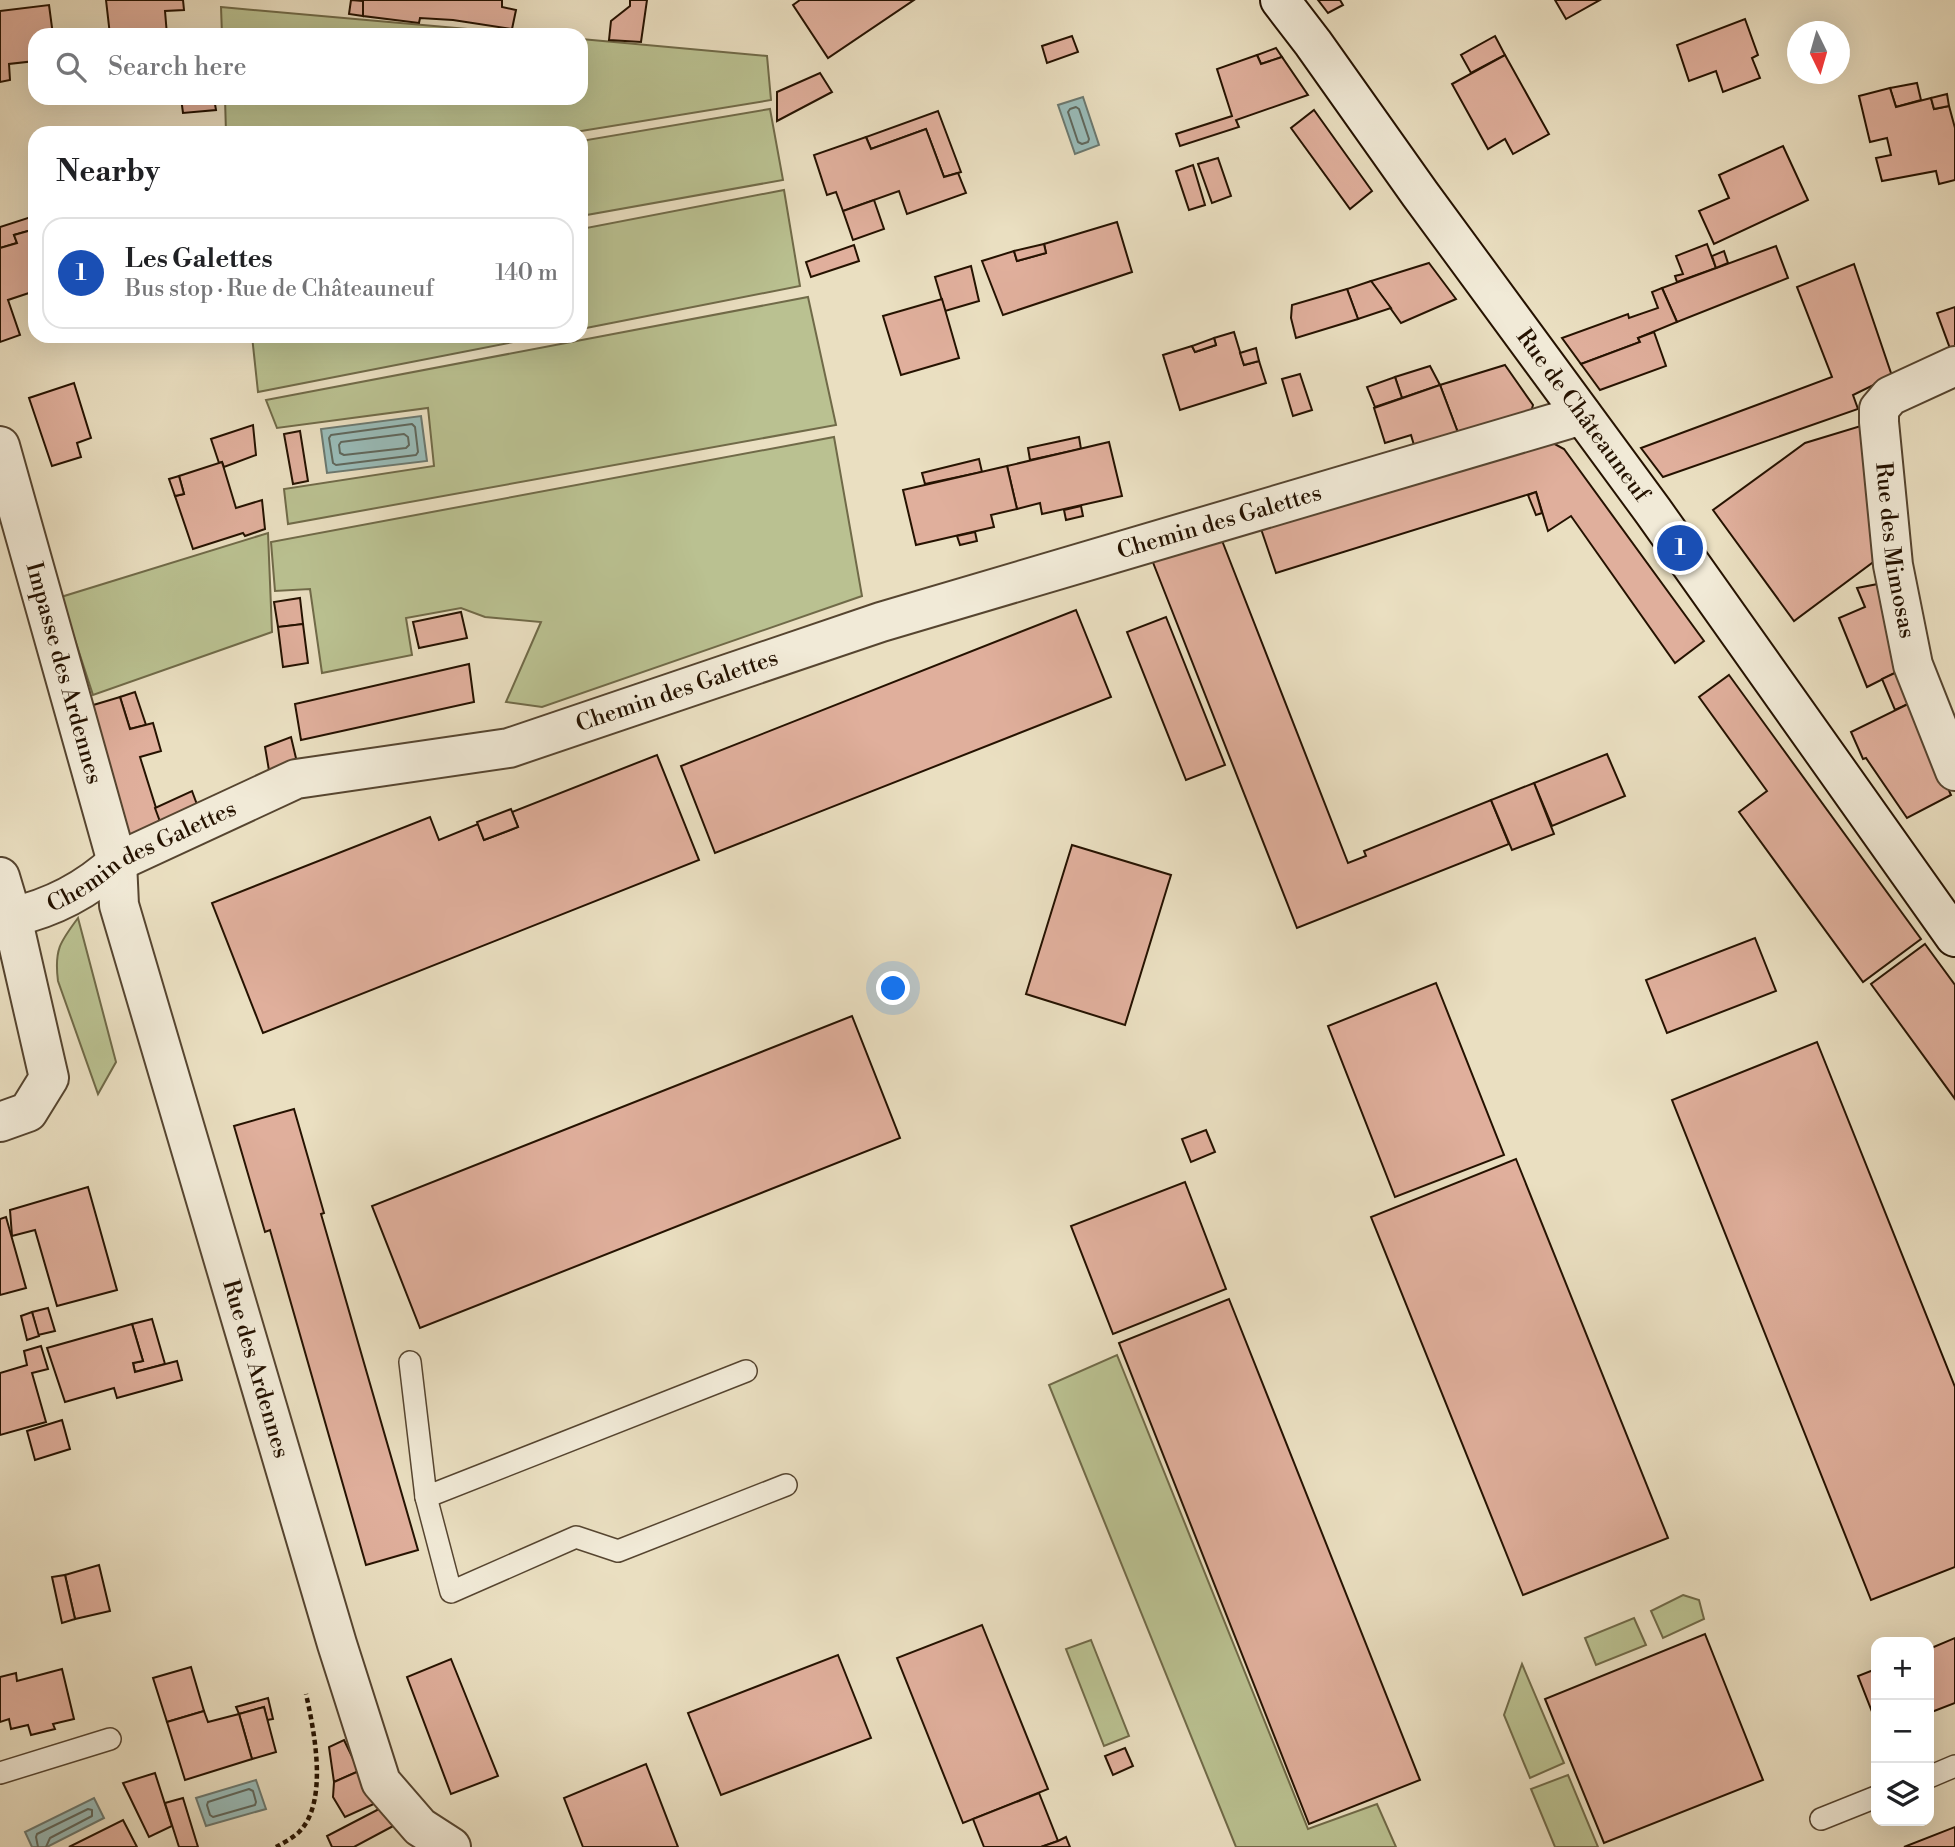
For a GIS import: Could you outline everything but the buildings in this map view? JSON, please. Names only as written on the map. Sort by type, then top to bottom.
[{"type":"street","name":"Rue de Châteauneuf","points":[[1280,0],[1660,520],[1955,937]]},
{"type":"street","name":"Rue des Mimosas","points":[[1955,366],[1890,396],[1880,409],[1878,422],[1893,565],[1913,665],[1955,771]]},
{"type":"street","name":"Chemin des Galettes","points":[[12,917],[39,911],[97,880],[117,862],[296,779],[509,748],[881,622],[1582,415]]},
{"type":"street","name":"Impasse des Ardennes","points":[[0,446],[117,862]]},
{"type":"street","name":"Rue des Ardennes","points":[[117,862],[119,905],[337,1644],[381,1782],[420,1827],[451,1847]]},
{"type":"street","points":[[0,877],[12,917],[48,1079],[28,1112],[0,1122]]},
{"type":"lane","points":[[410,1362],[426,1497],[451,1591],[576,1537],[618,1551],[786,1485]]},
{"type":"lane","points":[[426,1497],[746,1371]]},
{"type":"lane","points":[[0,1773],[110,1739]]},
{"type":"lane","points":[[1934,1775],[1955,1766]]},
{"type":"lane","points":[[1821,1819],[1871,1799]]},
{"type":"path","points":[[276,1847],[299,1832],[311,1811],[317,1780],[314,1730],[306,1692]]},
{"type":"green space","points":[[221,7],[456,28],[222,28]]},
{"type":"green space","points":[[588,40],[767,56],[771,100],[588,130],[588,126],[226,126],[225,105],[588,105]]},
{"type":"green space","points":[[770,109],[783,180],[588,215],[588,140]]},
{"type":"green space","points":[[784,190],[800,286],[588,328],[588,228]]},
{"type":"green space","points":[[808,297],[836,425],[288,524],[284,489],[434,466],[428,408],[277,428],[266,400],[566,343],[588,343],[588,339]]},
{"type":"green space","points":[[253,343],[508,343],[258,392]]},
{"type":"green space","points":[[834,437],[862,596],[542,707],[506,702],[541,622],[485,617],[461,608],[406,618],[412,655],[322,673],[310,589],[275,591],[271,542]]},
{"type":"green space","points":[[268,533],[272,632],[93,695],[61,597]]},
{"type":"green space","points":[[78,918],[116,1062],[98,1094],[58,981],[57,961],[60,947]]},
{"type":"green space","points":[[1117,1355],[1308,1829],[1377,1804],[1396,1847],[1236,1847],[1049,1385]]},
{"type":"green space","points":[[1683,1595],[1699,1600],[1704,1619],[1663,1638],[1651,1611]]},
{"type":"green space","points":[[1634,1618],[1646,1645],[1596,1665],[1585,1638]]},
{"type":"green space","points":[[1091,1640],[1129,1736],[1104,1746],[1066,1649]]},
{"type":"green space","points":[[1522,1664],[1564,1763],[1530,1778],[1504,1715]]},
{"type":"green space","points":[[1568,1775],[1598,1847],[1555,1847],[1531,1789]]},
{"type":"water","points":[[1083,97],[1099,145],[1075,154],[1058,105]]},
{"type":"water","points":[[421,416],[427,461],[327,473],[321,429]]},
{"type":"water","points":[[256,1780],[266,1809],[206,1826],[196,1798]]},
{"type":"water","points":[[94,1798],[104,1818],[47,1847],[32,1847],[25,1832]]},
{"type":"place","name":"Les Galettes","points":[[1680,548]]}]
